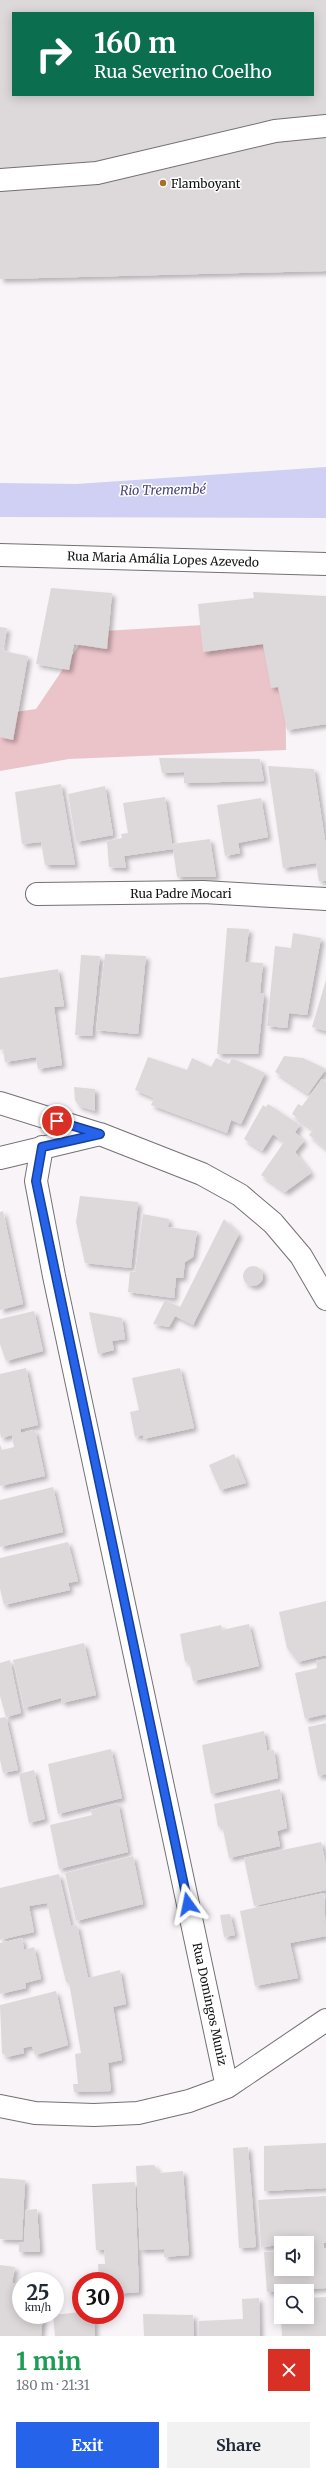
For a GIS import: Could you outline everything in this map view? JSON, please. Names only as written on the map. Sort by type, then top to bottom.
[{"type":"street","points":[[0,180],[98,173],[275,131],[326,126]]},
{"type":"street","name":"Rua Maria Amália Lopes Azevedo","points":[[0,555],[326,564]]},
{"type":"street","name":"Rua Padre Mocari","points":[[37,894],[203,892],[326,899]]},
{"type":"street","points":[[0,1103],[100,1134],[202,1174],[240,1195],[273,1223],[301,1256],[326,1300]]},
{"type":"street","points":[[0,1158],[100,1134]]},
{"type":"street","name":"Rua Domingos Muniz","points":[[42,1147],[36,1181],[54,1276],[227,2086]]},
{"type":"street","points":[[0,2106],[35,2114],[138,2113],[189,2101],[227,2086],[326,2020]]},
{"type":"shaded area","points":[[285,620],[286,750],[69,759],[0,771],[0,714],[36,709],[88,632]]},
{"type":"water","name":"Rio Tremembé","points":[[326,467],[326,518],[0,517],[0,483],[76,484]]},
{"type":"building","name":"Flamboyant","points":[[0,0],[326,0],[326,271],[0,279]]},
{"type":"building","points":[[51,588],[112,593],[107,649],[74,644],[69,670],[36,664]]},
{"type":"building","points":[[253,592],[326,596],[326,724],[287,730],[278,687],[271,688],[263,644],[203,652],[198,604],[254,598]]},
{"type":"building","points":[[0,627],[7,628],[3,651],[28,656],[13,740],[0,737]]},
{"type":"building","points":[[159,758],[260,759],[264,781],[184,783],[184,772],[162,773]]},
{"type":"building","points":[[268,766],[314,769],[326,846],[326,881],[319,881],[316,863],[283,868]]},
{"type":"building","points":[[61,784],[75,865],[45,865],[41,842],[22,844],[15,792]]},
{"type":"building","points":[[105,786],[113,835],[76,842],[68,794]]},
{"type":"building","points":[[165,797],[172,844],[210,839],[216,877],[177,877],[173,849],[124,856],[126,868],[109,867],[107,841],[122,838],[121,834],[128,833],[123,803]]},
{"type":"building","points":[[261,798],[268,837],[238,843],[240,853],[225,856],[217,805]]},
{"type":"building","points":[[227,928],[249,929],[245,962],[263,963],[260,993],[264,994],[258,1054],[217,1054]]},
{"type":"building","points":[[293,933],[321,938],[307,1015],[289,1013],[287,1028],[267,1026],[275,946],[291,948]]},
{"type":"building","points":[[105,954],[146,956],[138,1034],[96,1030]]},
{"type":"building","points":[[81,955],[100,956],[92,1036],[75,1035]]},
{"type":"building","points":[[58,969],[64,1006],[54,1007],[62,1065],[38,1069],[36,1057],[5,1062],[3,1049],[0,1050],[0,978]]},
{"type":"building","points":[[326,980],[326,1031],[312,1027]]},
{"type":"building","points":[[284,1056],[303,1058],[326,1069],[308,1094],[275,1072]]},
{"type":"building","points":[[148,1057],[187,1070],[192,1058],[211,1067],[216,1058],[229,1064],[232,1058],[265,1073],[241,1124],[231,1120],[227,1133],[151,1105],[154,1098],[135,1090]]},
{"type":"building","points":[[322,1079],[326,1082],[326,1149],[309,1135],[313,1130],[292,1114],[298,1104],[302,1106]]},
{"type":"building","points":[[74,1087],[95,1089],[95,1111],[79,1106],[75,1100]]},
{"type":"building","points":[[268,1104],[300,1125],[295,1132],[304,1141],[295,1152],[311,1173],[285,1192],[261,1175],[284,1142],[273,1134],[262,1151],[244,1139],[263,1105],[266,1107]]},
{"type":"building","points":[[80,1196],[138,1202],[131,1268],[85,1263],[76,1222]]},
{"type":"building","points":[[3,1211],[23,1304],[0,1310],[0,1212]]},
{"type":"building","points":[[143,1214],[169,1219],[168,1227],[197,1231],[193,1257],[185,1262],[183,1278],[176,1278],[174,1298],[128,1292],[130,1271],[135,1272]]},
{"type":"building","points":[[224,1219],[239,1234],[193,1325],[175,1316],[169,1327],[153,1324],[165,1300],[180,1307]]},
{"type":"building","points":[[253,1266],[260,1269],[263,1276],[260,1283],[253,1286],[246,1283],[243,1276],[246,1269]]},
{"type":"building","points":[[34,1311],[43,1351],[6,1361],[0,1344],[0,1319]]},
{"type":"building","points":[[89,1312],[122,1318],[125,1339],[112,1341],[114,1350],[98,1354]]},
{"type":"building","points":[[26,1368],[38,1425],[21,1429],[21,1433],[35,1430],[45,1476],[0,1486],[0,1444],[2,1450],[14,1447],[12,1435],[1,1438],[0,1433],[0,1374]]},
{"type":"building","points":[[180,1368],[194,1428],[143,1439],[143,1435],[135,1437],[130,1412],[139,1410],[132,1378]]},
{"type":"building","points":[[234,1454],[246,1483],[220,1490],[209,1465]]},
{"type":"building","points":[[53,1487],[63,1532],[0,1547],[0,1500]]},
{"type":"building","points":[[68,1542],[78,1581],[68,1583],[70,1590],[4,1605],[0,1589],[0,1558]]},
{"type":"building","points":[[326,1601],[326,1655],[298,1662],[287,1648],[279,1612]]},
{"type":"building","points":[[249,1624],[259,1666],[193,1681],[189,1661],[185,1662],[180,1634],[221,1625],[222,1630]]},
{"type":"building","points":[[84,1643],[96,1695],[62,1703],[61,1698],[24,1708],[13,1660]]},
{"type":"building","points":[[326,1659],[326,1714],[305,1719],[295,1673],[317,1668],[316,1661]]},
{"type":"building","points":[[10,1660],[21,1713],[6,1717],[0,1696],[0,1663]]},
{"type":"building","points":[[6,1717],[18,1770],[3,1773],[0,1760],[0,1718]]},
{"type":"building","points":[[326,1723],[326,1774],[318,1776],[308,1727]]},
{"type":"building","points":[[264,1731],[267,1751],[274,1750],[278,1778],[211,1794],[202,1745]]},
{"type":"building","points":[[111,1749],[122,1798],[58,1814],[48,1764]]},
{"type":"building","points":[[34,1770],[45,1819],[29,1823],[19,1774]]},
{"type":"building","points":[[280,1789],[287,1828],[277,1831],[280,1846],[229,1858],[222,1825],[218,1827],[214,1804]]},
{"type":"building","points":[[118,1803],[128,1852],[59,1869],[50,1825],[92,1815],[91,1810]]},
{"type":"building","points":[[321,1842],[326,1864],[326,1890],[254,1906],[244,1858]]},
{"type":"building","points":[[133,1856],[143,1904],[76,1921],[65,1873]]},
{"type":"building","points":[[59,1874],[71,1926],[77,1925],[88,1978],[120,1970],[126,2004],[113,2007],[122,2060],[108,2063],[111,2091],[74,2092],[73,2084],[78,2084],[75,2054],[81,2053],[69,1982],[66,1982],[47,1903],[29,1906],[34,1932],[0,1940],[0,1888]]},
{"type":"building","points":[[324,1893],[326,1936],[290,1943],[298,1978],[255,1986],[240,1911]]},
{"type":"building","points":[[230,1914],[235,1935],[224,1937],[220,1915]]},
{"type":"building","points":[[22,1938],[24,1950],[34,1947],[41,1979],[25,1983],[26,1988],[0,1994],[0,1943]]},
{"type":"building","points":[[56,1991],[68,2045],[35,2055],[32,2046],[23,2048],[24,2053],[7,2057],[2,2053],[0,2005]]},
{"type":"building","points":[[326,2143],[326,2188],[264,2191],[264,2146]]},
{"type":"building","points":[[248,2147],[256,2247],[239,2248],[233,2148]]},
{"type":"building","points":[[154,2165],[159,2173],[183,2171],[189,2255],[164,2257],[164,2249],[140,2250],[136,2166]]},
{"type":"building","points":[[0,2178],[25,2180],[22,2240],[0,2239]]},
{"type":"building","points":[[135,2182],[139,2292],[124,2293],[124,2272],[98,2272],[98,2264],[105,2264],[104,2250],[96,2250],[92,2184]]},
{"type":"building","points":[[326,2196],[326,2243],[324,2243],[324,2248],[326,2248],[326,2288],[314,2289],[314,2284],[274,2284],[274,2292],[267,2292],[264,2252],[274,2251],[274,2276],[314,2276],[314,2236],[274,2236],[274,2246],[261,2247],[258,2200]]},
{"type":"building","points":[[37,2209],[40,2252],[19,2252],[19,2242],[24,2242],[26,2210]]},
{"type":"building","points":[[0,2265],[15,2267],[14,2272],[12,2272],[12,2324],[42,2324],[41,2336],[0,2336]]},
{"type":"building","points":[[326,2297],[326,2336],[282,2336],[281,2324],[314,2324],[314,2298]]},
{"type":"building","points":[[259,2298],[260,2336],[199,2336],[199,2321],[243,2319],[242,2299]]},
{"type":"building","points":[[72,2313],[72,2324],[94,2324],[95,2336],[55,2336],[54,2324],[64,2324],[64,2314]]},
{"type":"building","points":[[143,2314],[193,2315],[194,2336],[144,2336]]},
{"type":"place","name":"Flamboyant","points":[[163,183]]},
{"type":"route","points":[[57,1121],[100,1134],[42,1147],[36,1181],[54,1276],[188,1904]]}]
